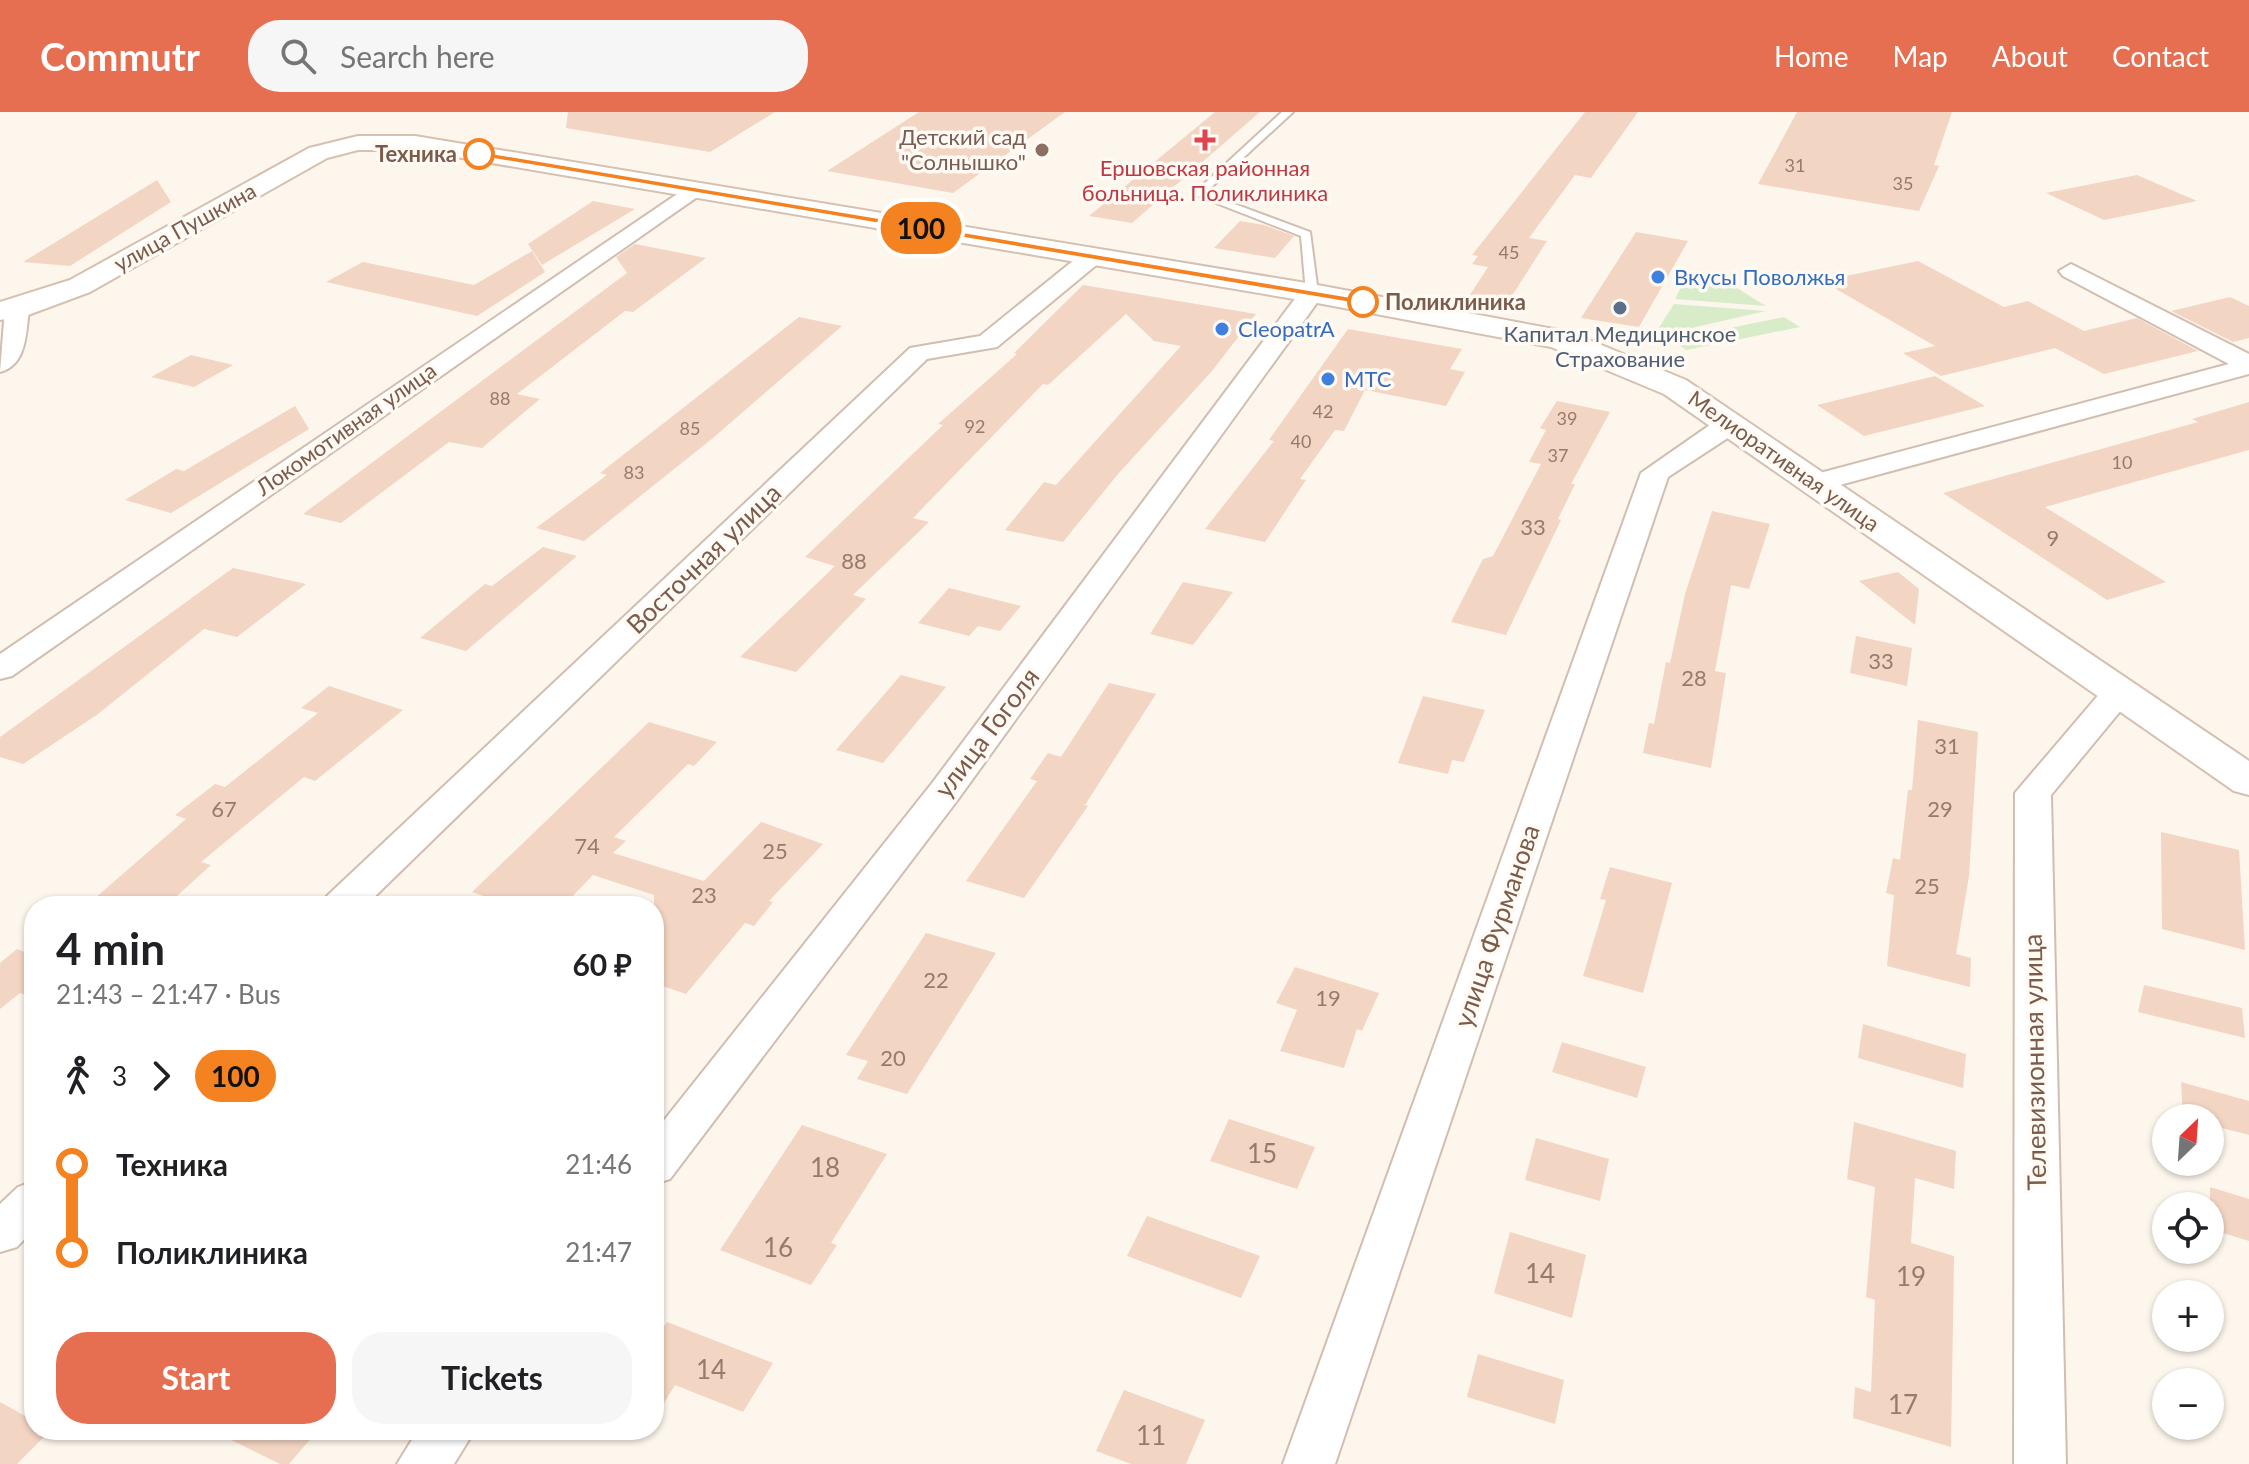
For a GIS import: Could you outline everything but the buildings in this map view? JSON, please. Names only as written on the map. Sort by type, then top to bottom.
[{"type":"main road","name":"улица Пушкина","points":[[9,310],[80,286],[318,153],[358,143],[364,134],[387,119]]},
{"type":"main road","name":"Мелиоративная улица","points":[[358,143],[415,143],[1312,293],[1559,339],[1675,387],[2249,781]]},
{"type":"street","name":"Локомотивная улица","points":[[0,669],[692,190]]},
{"type":"street","name":"Восточная улица","points":[[351,896],[919,353],[988,342],[1092,257]]},
{"type":"street","points":[[2071,271],[2249,365]]},
{"type":"street","name":"улица Гоголя","points":[[664,1153],[946,790],[1312,293]]},
{"type":"street","name":"улица Пушкина","points":[[0,364],[10,352],[9,310]]},
{"type":"street","points":[[1815,483],[2249,365]]},
{"type":"street","name":"улица Фурманова","points":[[1309,1464],[1655,473],[1730,424]]},
{"type":"street","name":"Телевизионная улица","points":[[2040,1464],[2033,793],[2119,692]]},
{"type":"street","points":[[0,1233],[24,1210]]},
{"type":"street","points":[[423,1464],[441,1440]]},
{"type":"lane","points":[[1288,112],[1198,194],[1306,234],[1312,293]]},
{"type":"green space","points":[[1715,282],[1732,285],[1766,306],[1675,299],[1682,285]]},
{"type":"green space","points":[[1674,304],[1766,311],[1665,334],[1658,329]]},
{"type":"green space","points":[[1784,317],[1800,327],[1686,350],[1672,340]]},
{"type":"bus line","name":"100","points":[[479,154],[1363,302]]},
{"type":"place","name":"Ершовская районная больница. Поликлиника","points":[[1205,140]]},
{"type":"place","name":"Детский сад \"Солнышко\"","points":[[1042,150]]},
{"type":"place","name":"Техника","points":[[479,154]]},
{"type":"place","name":"Вкусы Поволжья","points":[[1658,277]]},
{"type":"place","name":"Поликлиника","points":[[1363,302]]},
{"type":"place","name":"Капитал Медицинское Страхование","points":[[1620,308]]},
{"type":"place","name":"CleopatrA","points":[[1222,329]]},
{"type":"place","name":"МТС","points":[[1328,379]]}]
